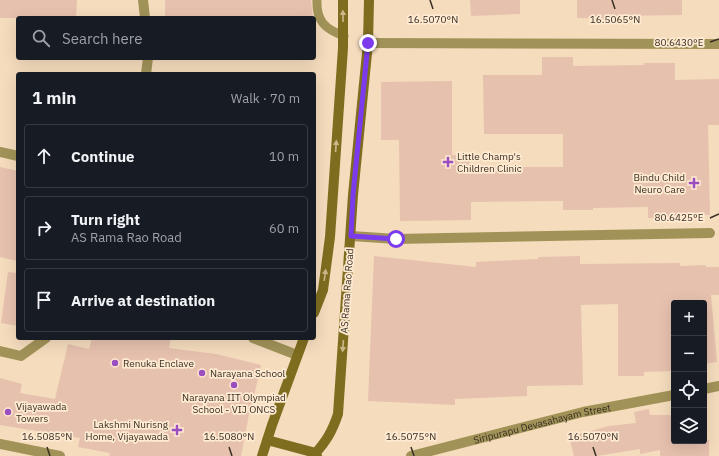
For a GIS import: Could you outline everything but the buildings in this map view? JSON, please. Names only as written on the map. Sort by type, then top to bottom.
[{"type":"street","points":[[143,0],[145,16]]},
{"type":"street","points":[[316,308],[323,290],[330,237],[344,36],[343,0]]},
{"type":"street","name":"AS Rama Rao Road","points":[[316,455],[328,440],[338,414],[353,195],[368,43],[369,0]]},
{"type":"street","points":[[368,43],[719,44]]},
{"type":"street","points":[[146,72],[148,60]]},
{"type":"street","points":[[0,152],[16,156]]},
{"type":"street","points":[[351,236],[396,239],[710,233]]},
{"type":"street","points":[[0,352],[21,356],[43,340]]},
{"type":"street","points":[[258,340],[297,355]]},
{"type":"street","points":[[262,456],[303,340]]},
{"type":"street","points":[[707,388],[719,386]]},
{"type":"street","name":"Siripurapu Devasahayam Street","points":[[411,456],[583,412],[671,396]]},
{"type":"street","points":[[267,440],[316,455]]},
{"type":"street","points":[[0,444],[60,456]]},
{"type":"lane","points":[[317,0],[316,11],[323,23],[330,30],[344,36]]},
{"type":"place","name":"Little Champ's Children Clinic","points":[[448,162]]},
{"type":"place","name":"Bindu Child Neuro Care","points":[[694,183]]},
{"type":"place","name":"Renuka Enclave","points":[[115,363]]},
{"type":"place","name":"Narayana School","points":[[202,373]]},
{"type":"place","name":"Narayana IIT Olympiad School - VIJ ONCS","points":[[234,385]]},
{"type":"place","name":"Vijayawada Towers","points":[[8,412]]},
{"type":"place","name":"Lakshmi Nurisng Home, Vijayawada","points":[[177,430]]},
{"type":"route","points":[[368,43],[353,195],[351,236],[396,239]]}]
